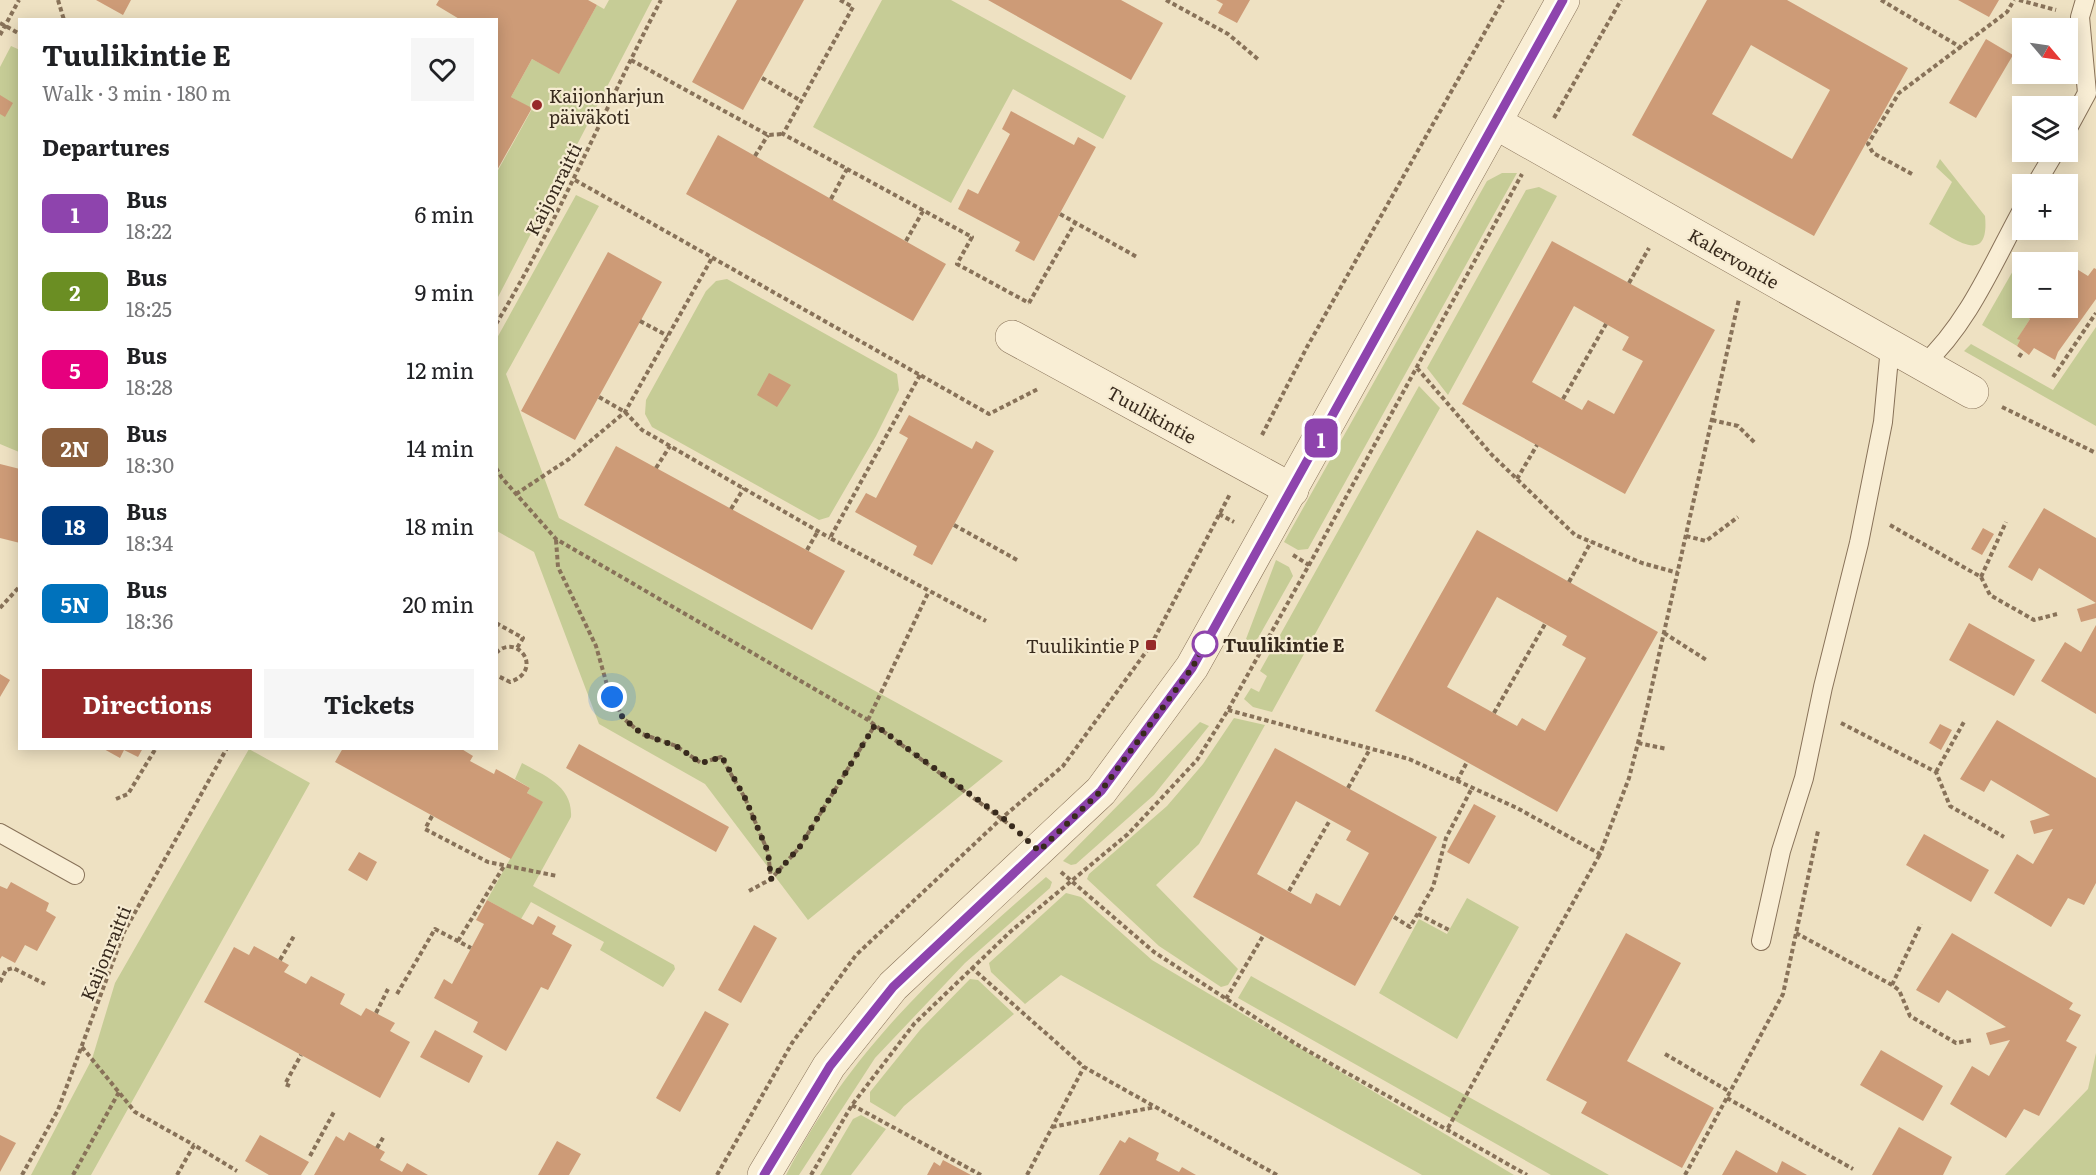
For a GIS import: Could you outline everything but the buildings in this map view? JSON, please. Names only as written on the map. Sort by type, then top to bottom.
[{"type":"street","points":[[764,1175],[830,1066],[893,987],[1101,791],[1192,668],[1563,0]]},
{"type":"street","name":"Kalervontie","points":[[1496,123],[1972,392]]},
{"type":"street","name":"Tuulikintie","points":[[1019,323],[1246,465],[1292,490]]},
{"type":"lane","points":[[2078,110],[2087,93],[2083,8]]},
{"type":"lane","points":[[1923,365],[1941,348],[1959,323],[2012,228]]},
{"type":"lane","points":[[1761,941],[1781,851],[1804,778],[1823,687],[1859,543],[1883,422],[1890,347]]},
{"type":"lane","points":[[0,833],[75,875]]},
{"type":"path","points":[[0,35],[19,0]]},
{"type":"path","points":[[58,0],[63,18]]},
{"type":"path","name":"Kaijonraitti","points":[[498,320],[575,180],[661,0]]},
{"type":"path","points":[[783,134],[853,7],[840,0]]},
{"type":"path","points":[[1166,0],[1228,34],[1259,60]]},
{"type":"path","points":[[1003,818],[1063,766],[1151,645],[1307,347],[1503,0]]},
{"type":"path","points":[[1538,147],[1621,0]]},
{"type":"path","points":[[1881,0],[1962,48]]},
{"type":"path","points":[[1912,174],[1873,153],[1868,144],[1871,135],[1899,93],[1962,48],[2007,12],[2014,0]]},
{"type":"path","points":[[2019,0],[2083,8]]},
{"type":"path","points":[[0,23],[18,33]]},
{"type":"path","points":[[631,60],[768,135],[783,134],[972,237],[957,264],[1029,303]]},
{"type":"path","points":[[762,78],[801,101]]},
{"type":"path","points":[[755,156],[768,135]]},
{"type":"path","points":[[831,199],[848,170]]},
{"type":"path","points":[[575,180],[989,414],[1048,384]]},
{"type":"path","points":[[906,241],[923,211]]},
{"type":"path","points":[[1060,214],[1137,257]]},
{"type":"path","points":[[1019,323],[1075,223]]},
{"type":"path","points":[[1629,283],[1652,242]]},
{"type":"path","points":[[516,494],[569,459],[626,412],[712,258]]},
{"type":"path","points":[[1448,1128],[1600,854],[1629,778],[1741,291]]},
{"type":"path","points":[[2053,376],[2096,313]]},
{"type":"path","points":[[640,321],[668,336]]},
{"type":"path","points":[[1563,399],[1606,324]]},
{"type":"path","points":[[2019,357],[2023,351]]},
{"type":"path","points":[[1417,368],[1492,455],[1575,535],[1642,563],[1677,573]]},
{"type":"path","points":[[830,538],[920,375]]},
{"type":"path","points":[[1972,392],[2096,453]]},
{"type":"path","points":[[598,397],[626,412],[642,430],[830,538],[986,621]]},
{"type":"path","points":[[1712,420],[1738,426],[1755,443]]},
{"type":"path","points":[[1517,479],[1537,445]]},
{"type":"path","points":[[656,468],[670,446]]},
{"type":"path","points":[[498,471],[556,539],[868,720],[1003,818],[1154,952],[1296,1044],[1448,1128],[1525,1174]]},
{"type":"path","points":[[731,509],[744,488]]},
{"type":"path","points":[[1686,536],[1706,541],[1738,517]]},
{"type":"path","points":[[1981,577],[2006,522]]},
{"type":"path","points":[[1886,523],[1981,577],[1990,595],[2034,620],[2057,614]]},
{"type":"path","points":[[954,525],[1019,561]]},
{"type":"path","points":[[807,550],[818,531]]},
{"type":"path","points":[[556,539],[558,567],[596,646],[607,685],[623,718],[642,734],[676,746],[701,763],[722,757],[745,798],[768,852],[771,879]]},
{"type":"path","points":[[1569,582],[1591,542]]},
{"type":"path","points":[[0,608],[18,588]]},
{"type":"path","points":[[868,720],[929,591]]},
{"type":"path","points":[[498,624],[523,638],[517,648]]},
{"type":"path","points":[[1494,714],[1545,624]]},
{"type":"path","points":[[1664,633],[1708,661]]},
{"type":"path","points":[[498,652],[509,646],[517,648],[525,654],[527,663],[525,672],[519,679],[510,682],[498,676]]},
{"type":"path","points":[[1228,710],[1409,759],[1517,808],[1600,854]]},
{"type":"path","points":[[1936,772],[1965,720]]},
{"type":"path","points":[[1841,722],[1936,772],[1950,806],[2004,837]]},
{"type":"path","points":[[749,891],[771,879],[799,848],[875,725]]},
{"type":"path","points":[[1638,743],[1667,749]]},
{"type":"path","points":[[1348,788],[1370,749]]},
{"type":"path","points":[[116,799],[128,794],[155,750]]},
{"type":"path","name":"Kaijonraitti","points":[[22,1175],[58,1110],[124,932],[226,750]]},
{"type":"path","points":[[1457,781],[1467,762]]},
{"type":"path","points":[[1394,917],[1410,927],[1418,914],[1433,887],[1446,838],[1472,788]]},
{"type":"path","points":[[432,816],[425,829],[488,862],[557,876]]},
{"type":"path","points":[[1288,891],[1330,819]]},
{"type":"path","points":[[458,941],[504,866]]},
{"type":"path","points":[[1418,914],[1449,930]]},
{"type":"path","points":[[1892,985],[1922,924]]},
{"type":"path","points":[[397,994],[435,929],[471,948]]},
{"type":"path","points":[[1796,933],[1899,990],[1910,1016],[1956,1043],[1972,1040]]},
{"type":"path","points":[[280,960],[294,936]]},
{"type":"path","points":[[1226,999],[1263,936]]},
{"type":"path","points":[[0,966],[6,970]]},
{"type":"path","points":[[971,967],[1084,1067],[1277,1175]]},
{"type":"path","points":[[0,982],[6,970],[13,968],[45,984]]},
{"type":"path","points":[[376,1013],[388,989]]},
{"type":"path","points":[[81,1046],[135,1112],[237,1171]]},
{"type":"path","points":[[1665,1054],[1730,1092]]},
{"type":"path","points":[[290,1086],[285,1084],[301,1055]]},
{"type":"path","points":[[1027,1175],[1084,1067]]},
{"type":"path","points":[[73,1175],[119,1092]]},
{"type":"path","points":[[1727,1098],[1853,1169]]},
{"type":"path","points":[[852,1105],[981,1175]]},
{"type":"path","points":[[1052,1127],[1156,1107]]},
{"type":"path","points":[[310,1156],[335,1110]]},
{"type":"path","points":[[377,1148],[384,1136]]},
{"type":"path","points":[[177,1175],[194,1145]]},
{"type":"green space","points":[[609,0],[652,0],[498,297],[498,170],[532,109],[511,97],[532,59],[559,73],[597,5],[604,9]]},
{"type":"green space","points":[[882,0],[951,0],[1126,96],[1103,139],[1013,89],[951,203],[813,127]]},
{"type":"green space","points":[[11,46],[18,49],[18,452],[0,444],[0,67]]},
{"type":"green space","points":[[1940,159],[1985,216],[1985,232],[1982,241],[1976,245],[1968,245],[1959,241],[1929,224],[1952,182],[1936,167]]},
{"type":"green space","points":[[1502,173],[1517,173],[1308,549],[1298,550],[1284,542],[1487,181]]},
{"type":"green space","points":[[1539,187],[1557,196],[1448,395],[1427,368],[1526,190]]},
{"type":"green space","points":[[576,195],[599,206],[506,374],[559,518],[1003,761],[808,920],[705,784],[599,724],[534,552],[498,532],[498,336]]},
{"type":"green space","points":[[2012,272],[2012,318],[2030,319],[2018,338],[2020,340],[2017,346],[1982,325]]},
{"type":"green space","points":[[727,279],[897,374],[899,390],[876,436],[829,517],[819,520],[652,427],[645,414],[646,400],[706,291],[716,281]]},
{"type":"green space","points":[[2096,327],[2096,426],[1964,351],[1971,344],[2053,390]]},
{"type":"green space","points":[[1419,386],[1440,408],[1272,712],[1253,707],[1244,699],[1251,688],[1259,692],[1267,676],[1260,671]]},
{"type":"green space","points":[[1276,560],[1289,567],[1293,576],[1258,638],[1252,643],[1246,639]]},
{"type":"green space","points":[[1234,718],[1265,725],[1199,844],[1156,885],[1238,969],[1228,985],[1221,987],[1159,946],[1087,879],[1089,874],[1167,806],[1203,764]]},
{"type":"green space","points":[[1200,722],[1209,726],[1154,795],[1076,864],[1071,865],[1063,861]]},
{"type":"green space","points":[[248,750],[310,783],[91,1175],[31,1175],[92,1059],[115,983]]},
{"type":"green space","points":[[522,763],[556,783],[567,797],[571,817],[533,886],[674,965],[675,969],[663,987],[600,950],[604,942],[531,902],[521,919],[487,900],[542,802],[527,793],[530,788],[515,779]]},
{"type":"green space","points":[[1046,877],[1052,882],[1050,888],[965,963],[875,1058],[799,1175],[786,1175],[811,1130],[869,1049],[934,978]]},
{"type":"green space","points":[[1066,893],[1081,897],[1152,960],[1514,1175],[1422,1175],[1061,975],[1025,1004],[991,972],[989,963]]},
{"type":"green space","points":[[1467,898],[1519,927],[1457,1039],[1379,993],[1419,919],[1447,934]]},
{"type":"green space","points":[[1251,976],[1609,1175],[1551,1175],[1238,998]]},
{"type":"green space","points":[[970,979],[978,980],[1014,1014],[904,1106],[895,1117],[870,1102],[870,1092],[920,1030]]},
{"type":"green space","points":[[2096,1053],[2096,1175],[2005,1175],[2088,1089]]},
{"type":"green space","points":[[861,1115],[886,1129],[851,1175],[820,1175],[853,1119]]},
{"type":"bus line","name":"1","points":[[764,1175],[830,1066],[893,987],[1101,791],[1192,668],[1563,0]]},
{"type":"place","name":"Kaijonharjun päiväkoti","points":[[537,105]]},
{"type":"place","name":"Tuulikintie E","points":[[1205,644]]},
{"type":"place","name":"Tuulikintie P","points":[[1151,645]]},
{"type":"route","points":[[612,697],[623,718],[642,734],[676,746],[701,763],[722,757],[745,798],[768,852],[771,879],[799,848],[875,725],[1003,818],[1039,851],[1101,791],[1192,668],[1205,644]]}]
